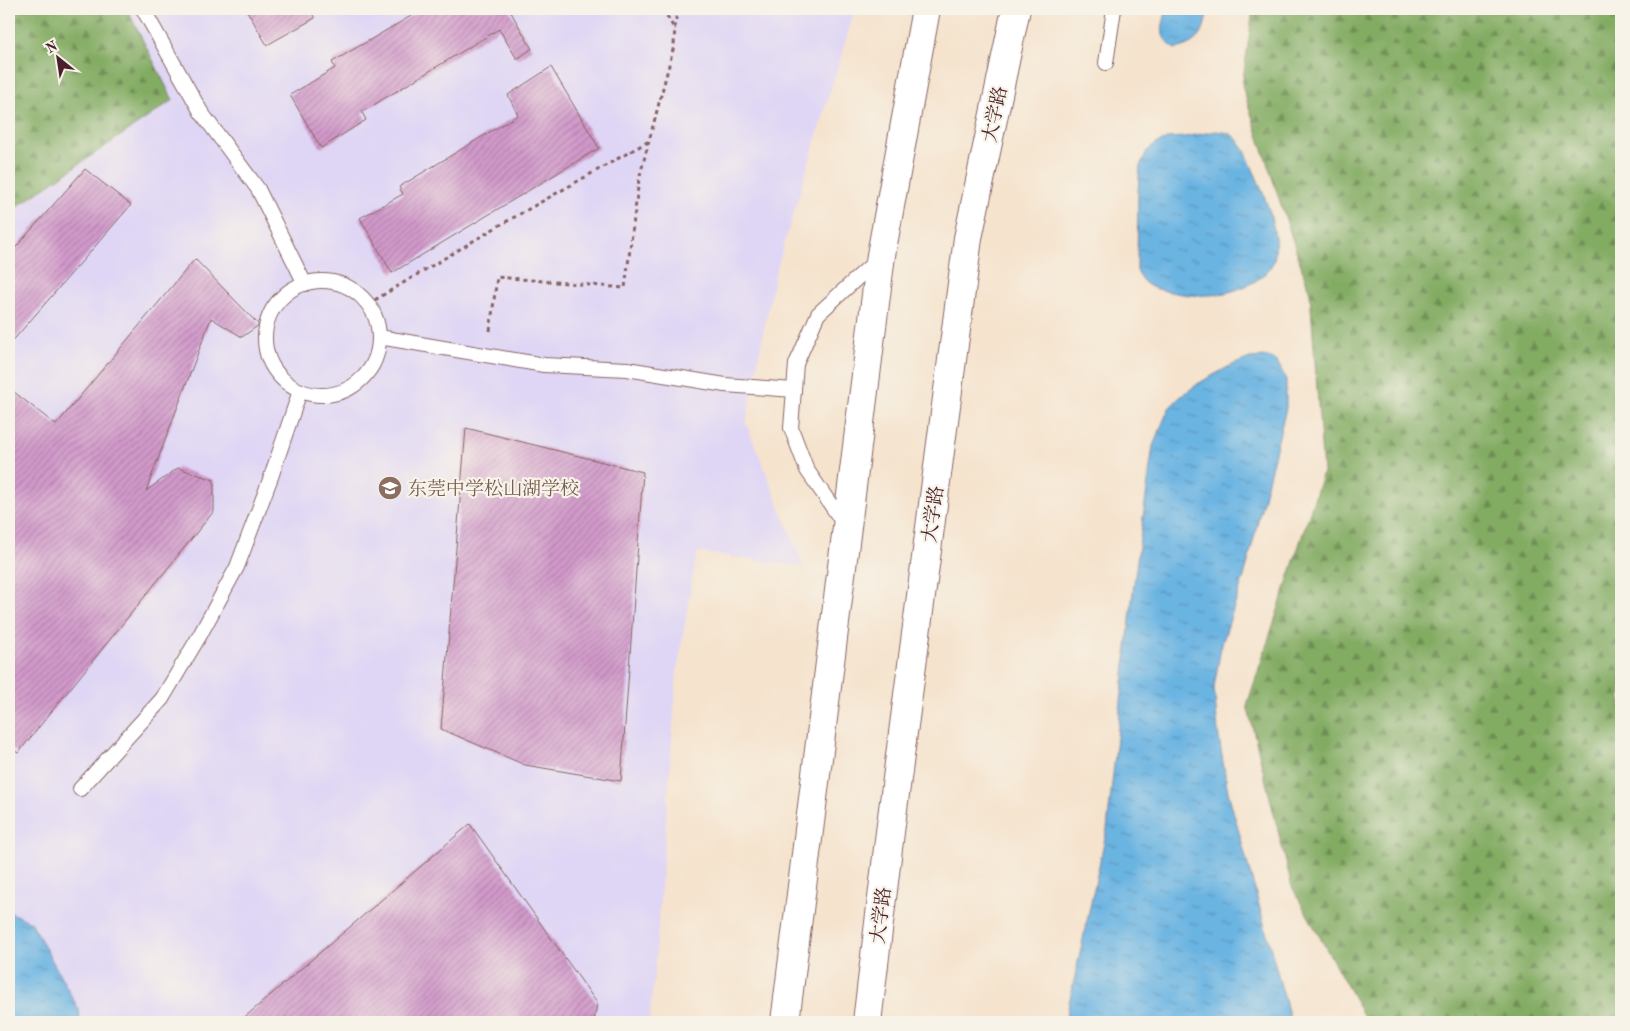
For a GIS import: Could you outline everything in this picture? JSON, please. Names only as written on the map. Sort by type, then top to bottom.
[{"type":"main road","points":[[785,1022],[881,256],[926,9]]},
{"type":"main road","name":"大学路","points":[[867,1022],[968,238],[1016,9]]},
{"type":"lane","points":[[143,9],[201,112],[258,188],[305,284]]},
{"type":"lane","points":[[1106,63],[1114,9]]},
{"type":"lane","points":[[847,529],[807,470],[790,428],[796,364],[818,314],[881,256]]},
{"type":"lane","points":[[322,281],[340,284],[356,292],[368,304],[376,319],[379,337],[377,354],[369,370],[357,383],[340,392],[320,395],[300,391],[284,380],[271,365],[266,346],[266,326],[274,308],[287,293],[305,284],[322,281]]},
{"type":"lane","points":[[379,337],[544,365],[627,369],[725,385],[794,390]]},
{"type":"lane","points":[[80,789],[162,699],[200,635],[237,567],[271,477],[300,391]]},
{"type":"path","points":[[663,9],[675,31]]},
{"type":"path","points":[[490,331],[497,277],[626,288],[639,179],[674,46],[678,9]]},
{"type":"path","points":[[368,304],[495,228],[650,140]]},
{"type":"shaded area","name":"东莞中学松山湖学校","points":[[9,9],[855,9],[774,278],[746,423],[804,567],[697,552],[677,672],[655,968],[649,1022],[9,1022]]},
{"type":"green space","points":[[9,9],[127,9],[173,100],[9,212]]},
{"type":"green space","points":[[1253,9],[1621,9],[1621,1014],[1614,1022],[1367,1022],[1292,887],[1247,705],[1323,472],[1310,293],[1242,86]]},
{"type":"water","points":[[1167,9],[1208,9],[1205,24],[1200,35],[1191,43],[1176,49],[1170,45],[1163,36]]},
{"type":"water","points":[[1217,131],[1228,133],[1238,140],[1259,183],[1274,230],[1275,253],[1273,262],[1269,269],[1254,282],[1225,293],[1190,295],[1151,287],[1140,277],[1137,270],[1140,166],[1147,151],[1169,138]]},
{"type":"water","points":[[1267,357],[1274,359],[1286,380],[1286,408],[1246,570],[1221,647],[1214,687],[1218,732],[1228,792],[1291,1022],[1065,1022],[1107,829],[1134,583],[1153,446],[1169,408],[1179,398],[1199,383],[1230,366],[1250,358]]},
{"type":"water","points":[[9,912],[31,922],[79,1010],[80,1022],[9,1022]]},
{"type":"building","points":[[246,9],[309,9],[315,18],[267,45]]},
{"type":"building","points":[[423,9],[509,9],[532,49],[517,59],[499,29],[362,112],[366,120],[321,148],[290,95],[335,68],[332,62]]},
{"type":"building","points":[[551,67],[599,148],[392,273],[360,218],[403,194],[399,187],[518,115],[508,95]]},
{"type":"building","points":[[85,169],[131,205],[9,345],[9,255]]},
{"type":"building","points":[[195,259],[259,325],[242,337],[211,318],[146,491],[178,468],[214,480],[214,511],[18,753],[9,747],[9,388],[56,425]]},
{"type":"building","points":[[466,428],[643,472],[621,781],[525,765],[441,729]]},
{"type":"building","points":[[470,824],[597,1003],[594,1022],[239,1022]]},
{"type":"place","name":"东莞中学松山湖学校","points":[[390,488]]}]
